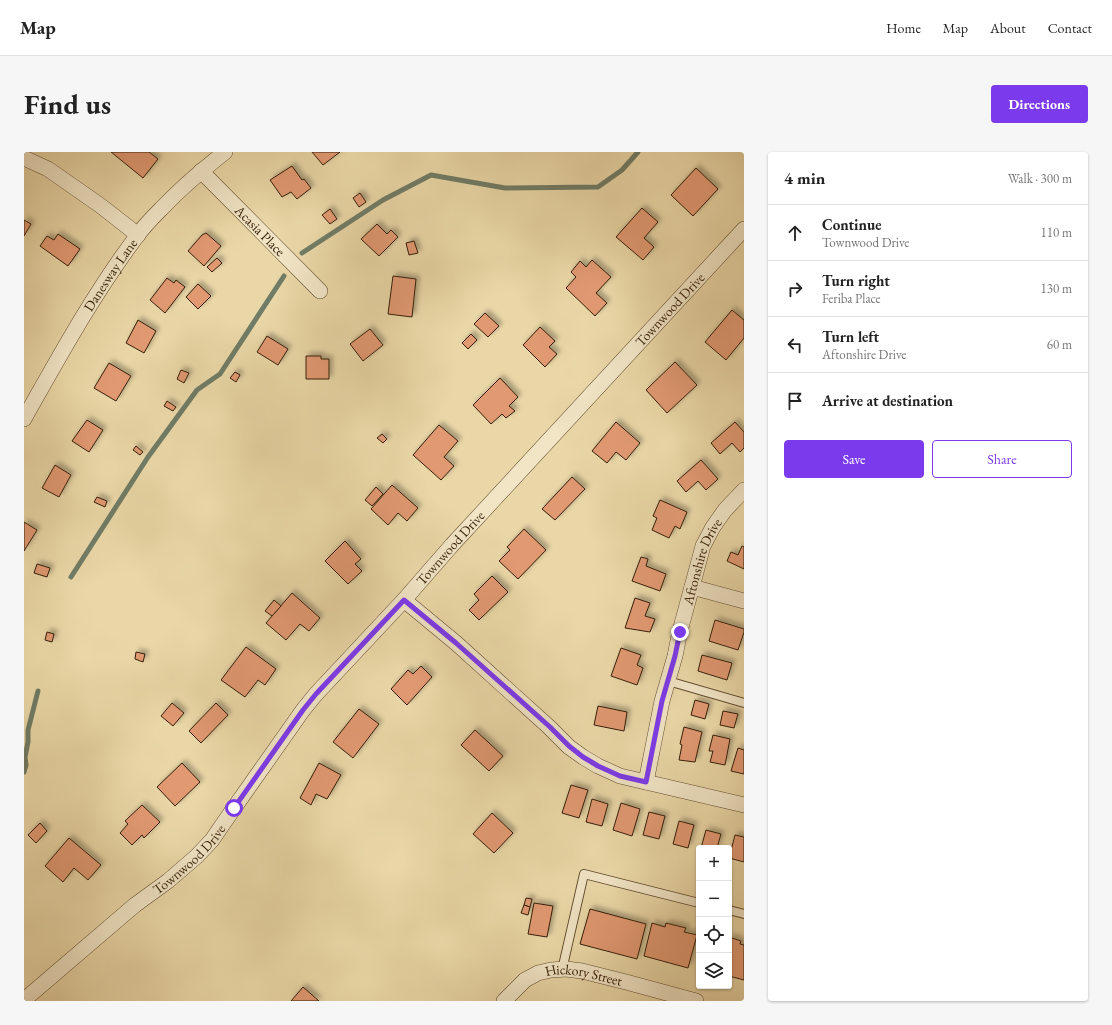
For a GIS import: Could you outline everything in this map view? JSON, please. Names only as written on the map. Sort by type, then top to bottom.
[{"type":"street","name":"Danesway Lane","points":[[24,419],[101,288],[138,235],[178,192],[201,170],[225,152]]},
{"type":"street","points":[[24,158],[48,170],[101,206],[138,235]]},
{"type":"street","name":"Acasia Place","points":[[201,170],[320,291]]},
{"type":"street","name":"Townwood Drive","points":[[24,1000],[135,905],[168,881],[197,856],[212,840],[303,710],[316,694],[404,600],[452,544],[744,229]]},
{"type":"street","name":"Aftonshire Drive","points":[[646,782],[662,701],[703,546],[713,527],[725,510],[744,490]]},
{"type":"street","points":[[692,587],[744,601]]},
{"type":"street","points":[[404,600],[456,643],[583,757],[620,776],[744,805]]},
{"type":"street","name":"Hickory Street","points":[[504,1001],[524,980],[538,973],[551,970],[582,971],[696,1001]]},
{"type":"lane","points":[[668,681],[744,703]]},
{"type":"lane","points":[[562,970],[584,874],[696,902]]},
{"type":"lane","points":[[732,911],[744,914]]},
{"type":"building","points":[[111,152],[149,152],[158,159],[143,178]]},
{"type":"building","points":[[312,152],[340,152],[323,165]]},
{"type":"building","points":[[292,166],[302,180],[304,179],[311,188],[297,199],[291,192],[282,197],[270,180]]},
{"type":"building","points":[[696,168],[718,189],[693,216],[671,195]]},
{"type":"building","points":[[360,193],[366,202],[359,207],[353,198]]},
{"type":"building","points":[[642,208],[658,222],[644,238],[654,247],[643,260],[616,237]]},
{"type":"building","points":[[330,209],[337,219],[330,224],[322,215]]},
{"type":"building","points":[[24,220],[31,224],[24,236]]},
{"type":"building","points":[[377,224],[387,234],[391,230],[398,237],[379,256],[361,239]]},
{"type":"building","points":[[206,233],[221,246],[204,266],[188,251],[202,235]]},
{"type":"building","points":[[58,234],[80,249],[68,266],[40,246],[47,236],[54,240]]},
{"type":"building","points":[[414,241],[418,253],[409,255],[406,243]]},
{"type":"building","points":[[217,258],[222,263],[212,272],[207,267]]},
{"type":"building","points":[[592,260],[611,277],[596,293],[607,303],[595,316],[566,288],[576,277],[571,272],[580,261],[586,267]]},
{"type":"building","points":[[393,276],[416,279],[412,317],[388,314]]},
{"type":"building","points":[[167,278],[174,283],[176,280],[185,287],[165,313],[150,300]]},
{"type":"building","points":[[198,284],[211,296],[198,309],[186,297]]},
{"type":"building","points":[[732,310],[744,320],[744,338],[726,360],[705,342]]},
{"type":"building","points":[[485,313],[499,326],[488,337],[474,324]]},
{"type":"building","points":[[138,320],[156,331],[144,353],[126,343]]},
{"type":"building","points":[[540,327],[555,341],[549,347],[557,354],[545,367],[523,345]]},
{"type":"building","points":[[370,329],[383,345],[363,361],[350,344]]},
{"type":"building","points":[[471,334],[477,340],[468,349],[462,343]]},
{"type":"building","points":[[267,336],[288,349],[278,365],[257,352]]},
{"type":"building","points":[[306,356],[321,356],[321,359],[329,359],[329,379],[306,379]]},
{"type":"building","points":[[675,362],[697,385],[667,413],[646,390]]},
{"type":"building","points":[[109,363],[131,376],[116,401],[94,388]]},
{"type":"building","points":[[181,370],[189,373],[184,383],[177,379]]},
{"type":"building","points":[[235,372],[240,375],[236,382],[230,378]]},
{"type":"building","points":[[500,378],[518,397],[509,406],[515,411],[506,418],[502,414],[491,424],[473,405]]},
{"type":"building","points":[[167,401],[176,407],[173,411],[164,406]]},
{"type":"building","points":[[87,420],[103,430],[89,452],[72,441]]},
{"type":"building","points":[[616,422],[640,443],[626,460],[616,452],[607,463],[592,451]]},
{"type":"building","points":[[735,422],[744,432],[744,448],[740,452],[732,443],[720,454],[711,443]]},
{"type":"building","points":[[439,425],[458,441],[444,457],[454,466],[441,480],[413,455]]},
{"type":"building","points":[[382,434],[387,439],[383,443],[377,438]]},
{"type":"building","points":[[136,446],[143,452],[140,455],[133,450]]},
{"type":"building","points":[[701,460],[718,479],[706,490],[698,481],[686,492],[677,481]]},
{"type":"building","points":[[55,465],[71,475],[59,497],[42,488]]},
{"type":"building","points":[[572,477],[585,489],[555,520],[542,509]]},
{"type":"building","points":[[392,485],[418,508],[407,521],[398,513],[388,525],[371,509]]},
{"type":"building","points":[[376,487],[383,494],[372,506],[365,500]]},
{"type":"building","points":[[97,497],[107,501],[105,507],[94,502]]},
{"type":"building","points":[[660,500],[687,512],[680,529],[675,526],[669,538],[652,530],[657,518],[653,516]]},
{"type":"building","points":[[24,522],[37,530],[24,551]]},
{"type":"building","points":[[524,529],[546,550],[518,579],[499,561],[510,550],[507,547]]},
{"type":"building","points":[[345,541],[361,559],[355,564],[362,571],[348,584],[325,561]]},
{"type":"building","points":[[742,546],[744,547],[744,569],[727,561],[731,552],[738,555]]},
{"type":"building","points":[[641,557],[648,559],[646,566],[666,574],[660,591],[632,581]]},
{"type":"building","points":[[37,564],[50,568],[47,577],[34,573]]},
{"type":"building","points":[[492,576],[508,592],[479,620],[469,610],[479,600],[474,594]]},
{"type":"building","points":[[292,593],[320,618],[309,631],[300,624],[286,640],[266,623]]},
{"type":"building","points":[[635,598],[650,603],[645,616],[655,619],[650,632],[625,628]]},
{"type":"building","points":[[274,600],[281,606],[272,616],[265,611]]},
{"type":"building","points":[[715,620],[744,629],[738,650],[709,641]]},
{"type":"building","points":[[47,632],[54,634],[52,642],[45,640]]},
{"type":"building","points":[[246,647],[276,669],[265,685],[258,680],[245,697],[221,680]]},
{"type":"building","points":[[621,648],[641,655],[637,665],[643,668],[637,685],[611,676]]},
{"type":"building","points":[[136,652],[145,654],[143,662],[135,659]]},
{"type":"building","points":[[702,655],[732,663],[727,680],[698,671]]},
{"type":"building","points":[[421,666],[432,677],[407,705],[391,689],[408,670],[413,674]]},
{"type":"building","points":[[695,700],[709,704],[705,719],[691,715]]},
{"type":"building","points":[[172,703],[184,713],[173,726],[161,716]]},
{"type":"building","points":[[216,703],[228,715],[201,743],[189,731]]},
{"type":"building","points":[[598,706],[627,712],[624,731],[594,725]]},
{"type":"building","points":[[359,709],[379,724],[353,758],[333,742]]},
{"type":"building","points":[[723,711],[738,714],[734,728],[720,725]]},
{"type":"building","points":[[684,727],[702,732],[695,762],[679,760],[682,745],[680,744]]},
{"type":"building","points":[[475,730],[503,756],[489,771],[461,745]]},
{"type":"building","points":[[713,735],[730,739],[725,765],[710,762],[713,751],[709,751]]},
{"type":"building","points":[[738,748],[744,750],[744,774],[731,771]]},
{"type":"building","points":[[182,763],[200,782],[175,806],[157,787]]},
{"type":"building","points":[[319,763],[341,775],[327,799],[316,794],[311,805],[300,798]]},
{"type":"building","points":[[571,785],[588,790],[579,818],[562,813]]},
{"type":"building","points":[[592,799],[608,804],[602,826],[586,822]]},
{"type":"building","points":[[621,803],[640,809],[632,836],[613,830]]},
{"type":"building","points":[[142,805],[160,822],[144,838],[142,835],[132,845],[120,833],[128,824],[125,821]]},
{"type":"building","points":[[649,812],[665,816],[659,839],[643,835]]},
{"type":"building","points":[[492,813],[513,833],[494,853],[473,834]]},
{"type":"building","points":[[679,821],[694,825],[688,848],[673,844]]},
{"type":"building","points":[[40,823],[47,831],[36,843],[28,835]]},
{"type":"building","points":[[706,830],[721,834],[718,845],[702,845]]},
{"type":"building","points":[[735,835],[744,837],[744,862],[732,859],[732,846]]},
{"type":"building","points":[[69,838],[101,865],[88,880],[74,868],[63,882],[45,866]]},
{"type":"building","points":[[526,898],[532,899],[530,907],[524,905]]},
{"type":"building","points":[[534,903],[553,906],[547,937],[528,934]]},
{"type":"building","points":[[524,905],[530,907],[528,915],[521,913]]},
{"type":"building","points":[[590,909],[646,924],[637,959],[580,944]]},
{"type":"building","points":[[652,923],[665,927],[666,923],[686,928],[684,932],[696,935],[688,968],[644,956]]},
{"type":"building","points":[[732,938],[741,941],[740,944],[744,945],[744,980],[732,977]]},
{"type":"building","points":[[303,987],[319,1001],[291,1001]]},
{"type":"waterway","points":[[302,253],[383,200],[431,175],[505,188],[598,187],[622,170],[638,152]]},
{"type":"waterway","points":[[71,577],[148,457],[197,390],[220,374],[284,276]]},
{"type":"waterway","points":[[24,772],[26,765],[25,757],[28,742],[28,730],[38,691]]},
{"type":"route","points":[[234,808],[303,710],[316,694],[404,600],[456,643],[583,757],[620,776],[646,782],[662,701],[675,656],[680,632]]}]
